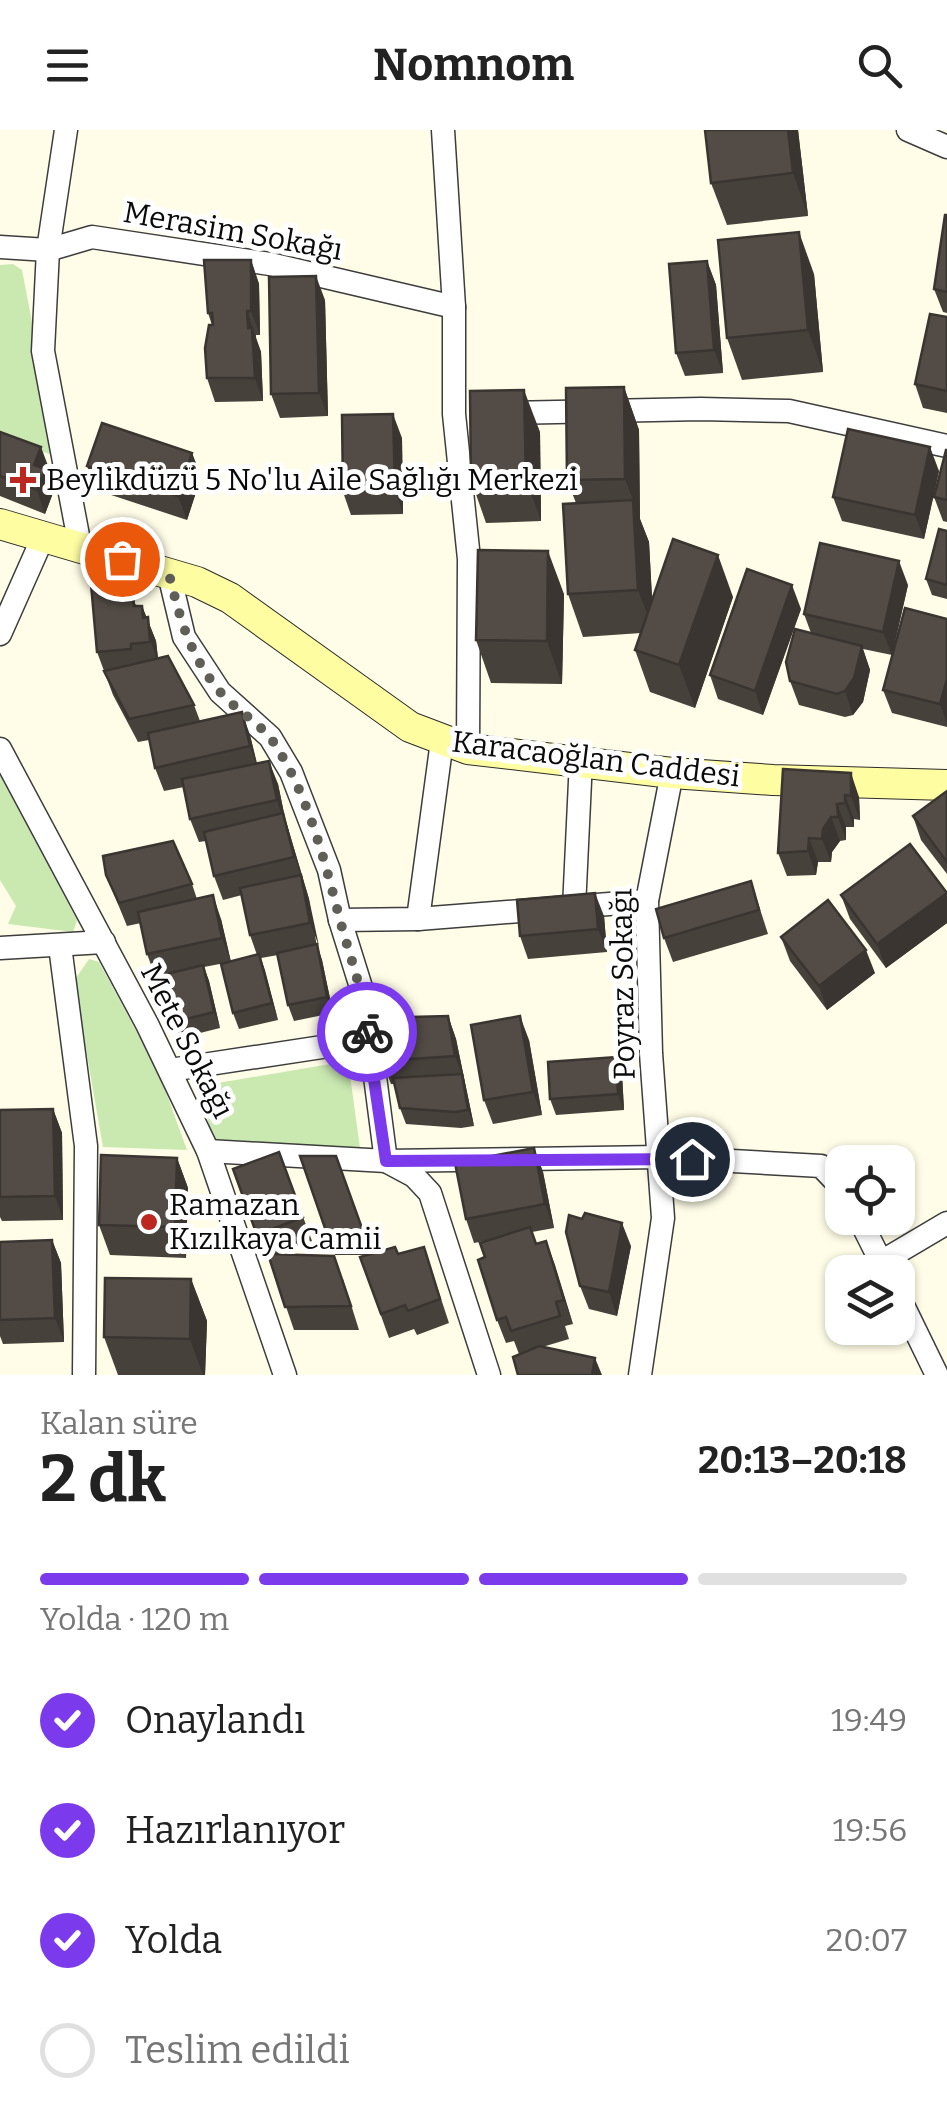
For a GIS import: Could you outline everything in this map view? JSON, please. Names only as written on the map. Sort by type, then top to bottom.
[{"type":"street","points":[[66,130],[48,250],[43,351],[80,546]]},
{"type":"street","points":[[418,919],[455,745],[469,559],[454,414],[454,307],[444,130]]},
{"type":"street","points":[[908,130],[947,148]]},
{"type":"street","name":"Merasim Sokağı","points":[[0,247],[48,250],[92,237],[270,264],[454,307]]},
{"type":"street","points":[[454,414],[789,411],[947,446]]},
{"type":"street","name":"Karacaoğlan Caddesi","points":[[0,524],[197,582],[230,598],[410,727],[455,745],[672,773],[947,785]]},
{"type":"street","points":[[0,634],[44,535]]},
{"type":"street","points":[[169,574],[184,636],[220,692],[270,737],[291,772],[329,870],[365,1000],[386,1161]]},
{"type":"street","name":"Mete Sokağı","points":[[0,749],[104,942],[208,1151],[285,1375]]},
{"type":"street","points":[[574,908],[581,760]]},
{"type":"street","name":"Poyraz Sokağı","points":[[640,1375],[663,1218],[650,1053],[647,901],[672,773]]},
{"type":"street","points":[[340,920],[418,919],[647,901]]},
{"type":"street","points":[[0,948],[104,942]]},
{"type":"street","points":[[60,946],[86,1146],[84,1375]]},
{"type":"street","points":[[170,1070],[368,1040]]},
{"type":"street","points":[[208,1151],[386,1161],[660,1157],[822,1166],[825,1169]]},
{"type":"street","points":[[386,1161],[414,1176],[430,1193],[489,1375]]},
{"type":"street","points":[[901,1255],[947,1223]]},
{"type":"street","points":[[915,1330],[937,1375]]},
{"type":"green space","points":[[13,264],[22,270],[58,457],[0,437],[0,265]]},
{"type":"green space","points":[[0,775],[77,920],[73,932],[8,924],[16,906],[0,880]]},
{"type":"green space","points":[[89,959],[99,962],[159,1073],[187,1150],[103,1147],[74,981]]},
{"type":"green space","points":[[348,1061],[360,1148],[212,1139],[200,1086]]},
{"type":"building","points":[[705,130],[788,130],[793,173],[711,183]]},
{"type":"building","points":[[947,215],[947,292],[934,289]]},
{"type":"building","points":[[799,232],[808,330],[727,338],[718,240]]},
{"type":"building","points":[[204,260],[251,260],[251,311],[247,311],[255,378],[207,378],[205,348],[209,325],[213,325],[212,313],[208,313]]},
{"type":"building","points":[[707,261],[714,350],[676,353],[669,264]]},
{"type":"building","points":[[316,276],[319,393],[271,394],[269,277]]},
{"type":"building","points":[[930,314],[947,317],[947,391],[915,384]]},
{"type":"building","points":[[624,387],[625,479],[567,480],[566,388]]},
{"type":"building","points":[[524,390],[526,479],[471,480],[470,391]]},
{"type":"building","points":[[393,414],[395,490],[343,492],[342,415]]},
{"type":"building","points":[[102,423],[192,453],[178,496],[87,466]]},
{"type":"building","points":[[848,429],[930,447],[915,515],[833,497]]},
{"type":"building","points":[[0,432],[41,447],[34,465],[45,469],[37,490],[0,476]]},
{"type":"building","points":[[947,450],[947,500],[934,497]]},
{"type":"building","points":[[633,500],[638,590],[568,594],[563,504]]},
{"type":"building","points":[[939,529],[947,531],[947,585],[926,579]]},
{"type":"building","points":[[673,539],[718,555],[679,665],[635,650]]},
{"type":"building","points":[[820,543],[899,561],[883,632],[804,614]]},
{"type":"building","points":[[478,550],[548,551],[547,641],[476,640]]},
{"type":"building","points":[[107,559],[108,570],[116,568],[118,584],[125,584],[125,596],[133,595],[134,606],[142,606],[143,618],[148,617],[150,642],[131,644],[131,649],[97,652],[89,561]]},
{"type":"building","points":[[747,569],[792,585],[755,691],[710,675]]},
{"type":"building","points":[[905,608],[947,619],[947,679],[940,704],[883,690]]},
{"type":"building","points":[[795,629],[862,646],[854,678],[845,691],[837,694],[790,681],[786,662]]},
{"type":"building","points":[[168,656],[194,705],[129,719],[104,671]]},
{"type":"building","points":[[242,712],[250,746],[155,768],[148,733]]},
{"type":"building","points":[[269,761],[277,800],[190,819],[182,779]]},
{"type":"building","points":[[783,769],[851,773],[851,796],[845,795],[845,803],[837,804],[838,817],[831,817],[822,839],[809,838],[808,851],[778,853]]},
{"type":"building","points":[[947,791],[947,862],[913,816]]},
{"type":"building","points":[[283,813],[294,857],[214,876],[204,832]]},
{"type":"building","points":[[173,841],[192,884],[119,903],[106,875],[103,856]]},
{"type":"building","points":[[910,844],[947,893],[877,944],[841,895]]},
{"type":"building","points":[[301,875],[310,923],[250,935],[240,888]]},
{"type":"building","points":[[751,881],[759,910],[664,938],[656,909]]},
{"type":"building","points":[[595,893],[598,929],[520,936],[517,900]]},
{"type":"building","points":[[213,895],[222,938],[147,954],[138,912]]},
{"type":"building","points":[[828,900],[866,950],[819,986],[781,937]]},
{"type":"building","points":[[317,944],[327,997],[288,1005],[277,953]]},
{"type":"building","points":[[259,954],[272,1003],[233,1013],[221,964]]},
{"type":"building","points":[[203,965],[214,1012],[174,1022],[163,975]]},
{"type":"building","points":[[448,1016],[455,1056],[382,1061],[374,1018]]},
{"type":"building","points":[[520,1016],[533,1092],[484,1100],[471,1025]]},
{"type":"building","points":[[616,1057],[618,1094],[550,1099],[548,1062]]},
{"type":"building","points":[[462,1074],[468,1110],[400,1108],[393,1078]]},
{"type":"building","points":[[53,1109],[55,1196],[0,1197],[0,1110]]},
{"type":"building","points":[[534,1148],[545,1204],[466,1219],[455,1163]]},
{"type":"building","points":[[279,1152],[303,1217],[257,1235],[233,1169]]},
{"type":"building","points":[[101,1155],[177,1158],[175,1227],[99,1225]]},
{"type":"building","points":[[300,1156],[336,1156],[363,1231],[326,1231]]},
{"type":"building","points":[[585,1213],[622,1223],[609,1292],[580,1286],[566,1232],[569,1215],[582,1219]]},
{"type":"building","points":[[530,1227],[536,1244],[546,1241],[564,1300],[556,1302],[560,1316],[511,1331],[506,1317],[497,1320],[478,1260],[485,1257],[480,1243]]},
{"type":"building","points":[[52,1240],[55,1318],[0,1320],[0,1242]]},
{"type":"building","points":[[395,1247],[398,1254],[424,1247],[440,1299],[408,1311],[405,1305],[381,1314],[360,1257]]},
{"type":"building","points":[[268,1254],[334,1256],[351,1306],[285,1307]]},
{"type":"building","points":[[105,1278],[191,1279],[190,1339],[104,1337]]},
{"type":"building","points":[[539,1346],[595,1358],[592,1375],[518,1375],[513,1357]]},
{"type":"way so far","points":[[122,559],[169,574],[184,636],[220,692],[270,737],[291,772],[329,870],[365,1000],[367,1032]]},
{"type":"place","name":"Beylikdüzü 5 No'lu Aile Sağlığı Merkezi","points":[[23,480]]},
{"type":"place","name":"Ramazan Kızılkaya Camii","points":[[149,1222]]},
{"type":"route","points":[[367,1032],[386,1161],[692,1159]]}]
